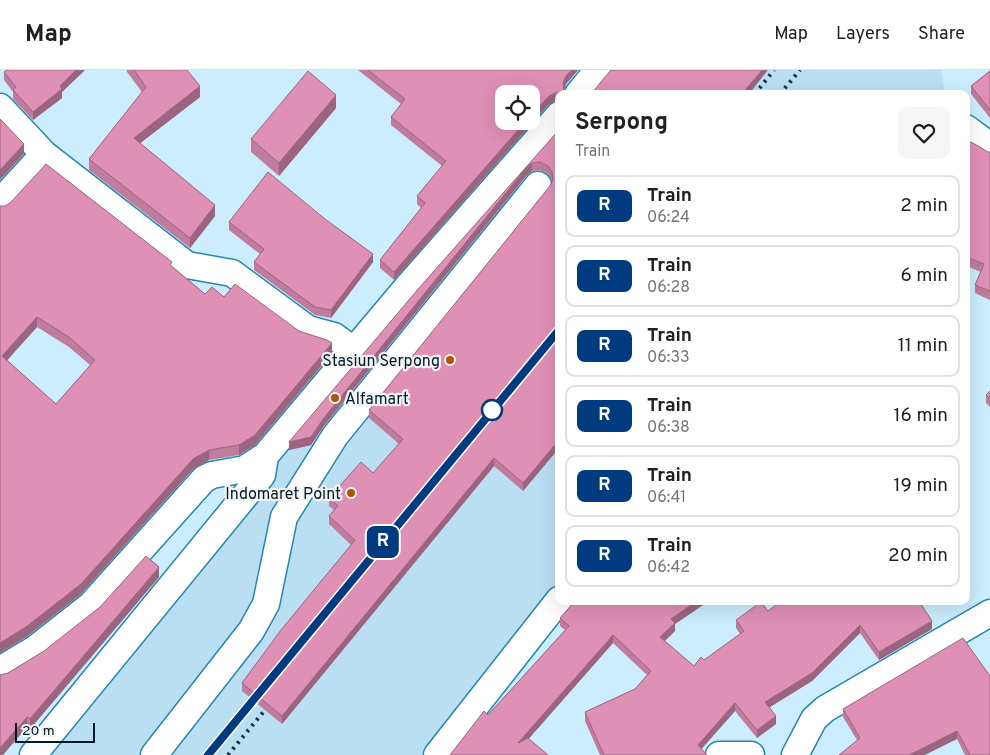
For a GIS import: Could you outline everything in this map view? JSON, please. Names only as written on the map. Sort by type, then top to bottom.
[{"type":"street","points":[[0,107],[44,154],[187,266],[232,274],[308,329],[334,336],[353,350]]},
{"type":"street","points":[[0,670],[36,649],[91,605],[204,479],[212,475],[245,469],[265,456],[408,286],[555,120]]},
{"type":"street","points":[[970,131],[990,146]]},
{"type":"street","points":[[0,202],[44,154]]},
{"type":"street","points":[[154,755],[251,631],[266,604],[284,517],[335,436],[538,185]]},
{"type":"street","points":[[33,755],[262,475],[265,456]]},
{"type":"street","points":[[437,755],[555,605]]},
{"type":"street","points":[[794,755],[814,719],[825,709],[990,613]]},
{"type":"street","points":[[719,755],[751,755]]},
{"type":"shaded area","points":[[604,70],[941,70],[944,90],[586,90]]},
{"type":"shaded area","points":[[555,126],[556,605],[435,755],[28,755]]},
{"type":"building","points":[[7,70],[76,70],[60,86],[62,89],[33,112],[13,90],[16,87],[4,72]]},
{"type":"building","points":[[134,70],[187,70],[200,86],[134,138],[215,205],[190,238],[89,159],[146,87]]},
{"type":"building","points":[[368,70],[572,70],[566,76],[563,83],[564,90],[555,90],[555,93],[548,97],[540,106],[540,85],[495,85],[495,130],[518,130],[394,272],[380,260],[425,203],[417,196],[446,161],[391,117],[405,99]]},
{"type":"building","points":[[611,70],[762,70],[745,90],[594,90]]},
{"type":"building","points":[[308,71],[336,95],[279,163],[251,139]]},
{"type":"building","points":[[990,71],[990,110],[971,86]]},
{"type":"building","points":[[0,119],[24,144],[0,170]]},
{"type":"building","points":[[555,135],[555,445],[523,483],[494,458],[282,716],[242,683],[281,630],[355,540],[329,516],[338,506],[329,498],[361,462],[373,473],[403,439],[369,410],[550,186],[553,179],[552,172],[548,166],[540,162],[532,163],[526,168],[323,419],[311,437],[289,442],[419,288]]},
{"type":"building","points":[[970,142],[990,152],[990,291],[975,285],[984,264],[970,259]]},
{"type":"building","points":[[46,164],[172,262],[170,265],[205,294],[212,287],[224,297],[235,284],[299,331],[332,343],[255,435],[239,445],[209,450],[193,459],[81,584],[26,627],[0,643],[0,206],[5,206]],"holes":[[[37,317],[69,337],[95,360],[56,404],[2,356]]]},
{"type":"building","points":[[268,172],[325,219],[373,254],[331,310],[315,307],[254,262],[264,249],[229,222]]},
{"type":"building","points":[[990,391],[990,399],[986,395]]},
{"type":"building","points":[[146,556],[159,567],[30,719],[27,717],[0,748],[0,675],[8,673],[44,651],[100,607]]},
{"type":"building","points":[[571,605],[691,605],[671,619],[675,623],[660,637],[694,666],[701,657],[704,660],[744,631],[736,620],[757,605],[763,605],[768,611],[776,605],[922,605],[932,621],[879,652],[860,625],[812,673],[765,702],[776,716],[757,730],[735,703],[698,745],[707,755],[604,755],[585,712],[635,689],[651,671],[613,635],[518,743],[528,738],[548,755],[450,755],[484,711],[488,715],[569,626],[560,618]]},
{"type":"building","points":[[963,638],[990,676],[990,755],[970,755],[957,731],[909,755],[839,755],[860,738],[843,709]]},
{"type":"railway","points":[[758,90],[774,70]]},
{"type":"railway","points":[[783,90],[800,70]]},
{"type":"railway","points":[[208,755],[261,689]]},
{"type":"railway","points":[[228,755],[274,699]]},
{"type":"train","name":"R","points":[[208,755],[555,335]]},
{"type":"place","name":"Stasiun Serpong","points":[[450,360]]},
{"type":"place","name":"Alfamart","points":[[335,398]]},
{"type":"place","name":"Indomaret Point","points":[[351,493]]}]
